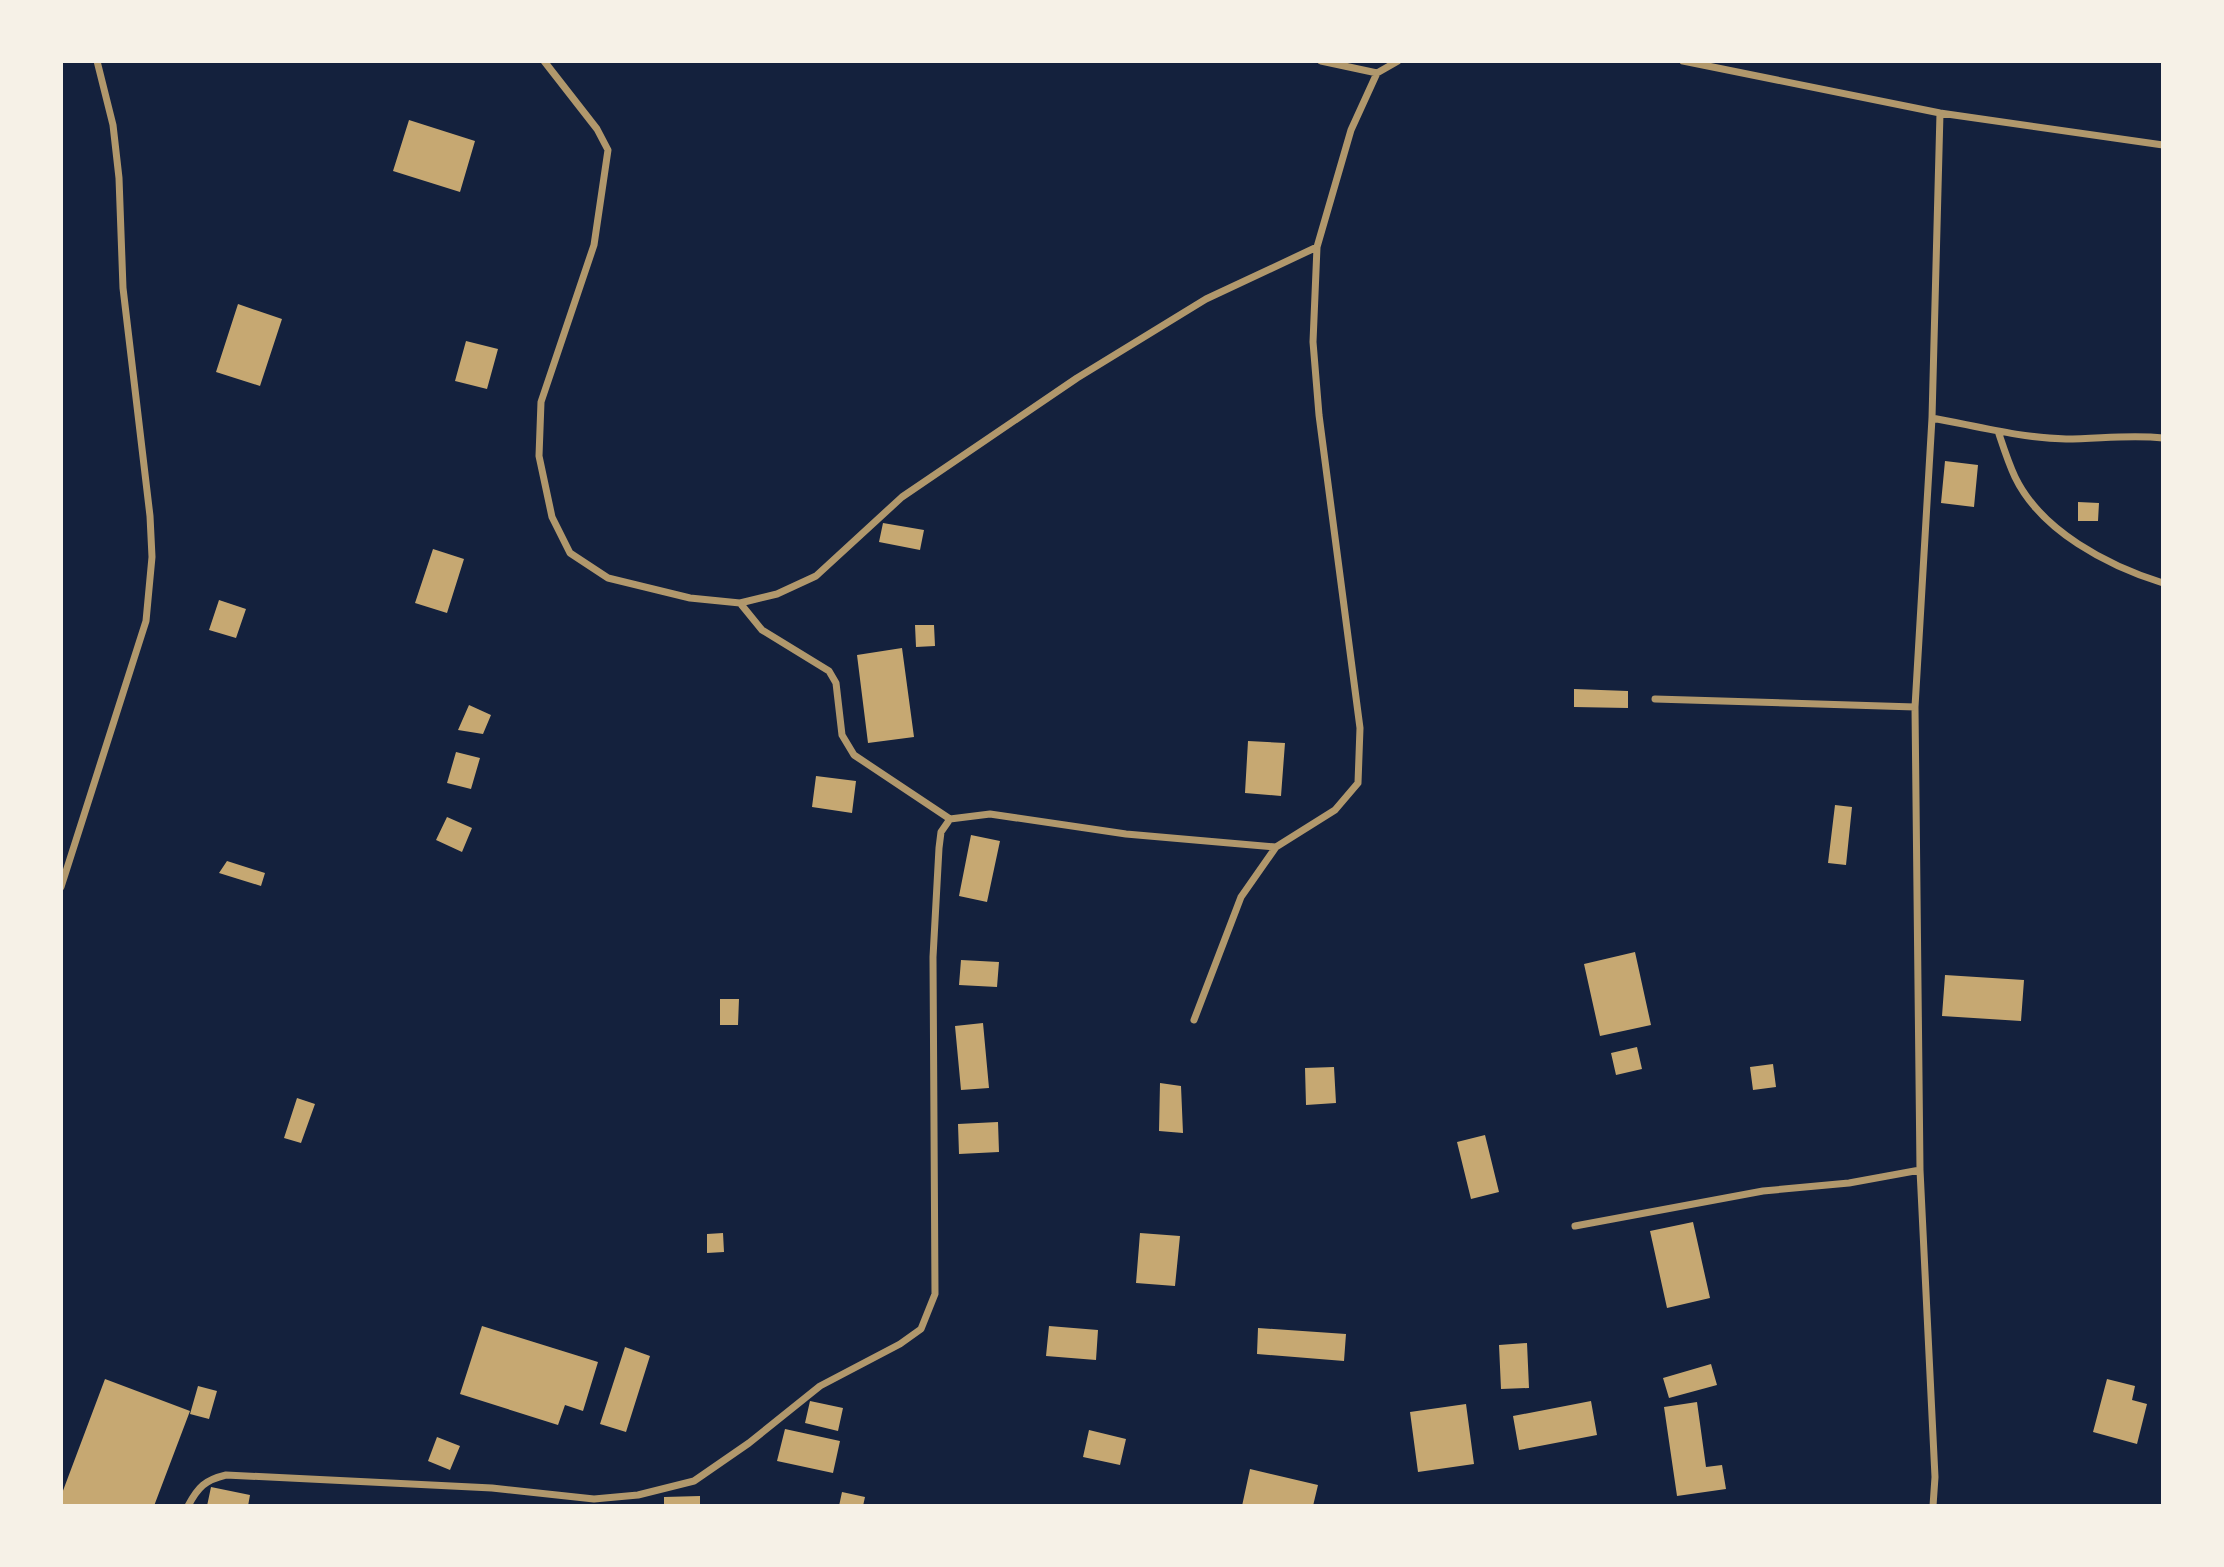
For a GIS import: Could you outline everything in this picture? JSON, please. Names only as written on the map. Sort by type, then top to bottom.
[{"type":"street","points":[[61,887],[146,621],[152,557],[150,516],[123,288],[119,178],[113,125],[97,61]]},
{"type":"street","points":[[544,61],[597,129],[608,150],[594,245],[541,402],[539,456],[552,517],[570,552],[608,578],[690,598],[740,603],[777,594],[816,576],[902,496],[1077,377],[1206,299],[1317,247]]},
{"type":"street","points":[[1321,61],[1377,73]]},
{"type":"street","points":[[1194,1020],[1241,897],[1276,847],[1335,810],[1358,783],[1360,727],[1312,342],[1317,247],[1351,130],[1377,73],[1398,61]]},
{"type":"street","points":[[1683,61],[1940,113],[2163,145]]},
{"type":"street","points":[[1933,1506],[1936,1477],[1920,1170],[1915,706],[1932,418],[1940,113]]},
{"type":"street","points":[[1932,418],[1998,431],[2066,439],[2111,435],[2163,438]]},
{"type":"street","points":[[1998,431],[2016,479],[2039,512],[2101,558],[2163,583]]},
{"type":"street","points":[[740,603],[762,630],[829,671],[836,683],[842,735],[854,755],[950,819],[990,814],[1126,834],[1276,847]]},
{"type":"street","points":[[1655,699],[1915,706]]},
{"type":"street","points":[[188,1506],[198,1487],[226,1475],[492,1488],[594,1499],[660,1490],[694,1481],[749,1443],[820,1386],[900,1344],[921,1329],[935,1294],[933,957],[939,848],[941,832],[950,819]]},
{"type":"street","points":[[1574,1226],[1763,1191],[1849,1182],[1920,1170]]},
{"type":"building","points":[[409,120],[475,141],[460,192],[393,171]]},
{"type":"building","points":[[238,304],[282,319],[260,386],[216,372]]},
{"type":"building","points":[[466,341],[498,349],[487,389],[455,381]]},
{"type":"building","points":[[1945,461],[1978,465],[1974,507],[1941,503]]},
{"type":"building","points":[[2078,502],[2099,503],[2098,521],[2078,521]]},
{"type":"building","points":[[883,523],[924,530],[920,550],[879,542]]},
{"type":"building","points":[[433,549],[464,559],[447,613],[415,603]]},
{"type":"building","points":[[219,600],[246,609],[236,638],[209,630]]},
{"type":"building","points":[[915,625],[934,625],[935,646],[916,647]]},
{"type":"building","points":[[902,648],[914,737],[868,743],[857,655]]},
{"type":"building","points":[[1574,689],[1628,691],[1628,708],[1574,707]]},
{"type":"building","points":[[469,705],[491,715],[483,734],[458,730]]},
{"type":"building","points":[[1248,741],[1285,743],[1281,796],[1245,793]]},
{"type":"building","points":[[456,752],[480,758],[471,789],[447,783]]},
{"type":"building","points":[[816,776],[856,781],[852,813],[812,807]]},
{"type":"building","points":[[1835,805],[1852,807],[1846,865],[1828,863]]},
{"type":"building","points":[[447,817],[472,828],[462,852],[436,840]]},
{"type":"building","points":[[971,835],[1000,841],[987,902],[959,896]]},
{"type":"building","points":[[227,861],[265,873],[261,886],[219,873]]},
{"type":"building","points":[[1635,952],[1651,1025],[1600,1036],[1584,964]]},
{"type":"building","points":[[961,960],[999,962],[997,987],[959,985]]},
{"type":"building","points":[[1945,975],[2024,980],[2021,1021],[1942,1016]]},
{"type":"building","points":[[720,999],[739,999],[738,1025],[720,1025]]},
{"type":"building","points":[[983,1023],[989,1088],[961,1090],[955,1026]]},
{"type":"building","points":[[1637,1047],[1642,1069],[1616,1075],[1611,1053]]},
{"type":"building","points":[[1773,1064],[1776,1087],[1753,1090],[1750,1067]]},
{"type":"building","points":[[1334,1067],[1336,1103],[1306,1105],[1305,1068]]},
{"type":"building","points":[[1160,1083],[1181,1086],[1183,1133],[1159,1131]]},
{"type":"building","points":[[297,1098],[315,1104],[301,1143],[284,1138]]},
{"type":"building","points":[[998,1122],[999,1152],[959,1154],[958,1124]]},
{"type":"building","points":[[1485,1135],[1499,1192],[1471,1199],[1457,1142]]},
{"type":"building","points":[[1693,1222],[1710,1298],[1667,1308],[1650,1231]]},
{"type":"building","points":[[723,1233],[724,1252],[707,1253],[707,1234]]},
{"type":"building","points":[[1140,1233],[1180,1236],[1175,1286],[1136,1283]]},
{"type":"building","points":[[482,1326],[598,1362],[583,1411],[565,1405],[558,1425],[460,1394]]},
{"type":"building","points":[[1049,1326],[1098,1330],[1096,1360],[1046,1356]]},
{"type":"building","points":[[1258,1328],[1346,1334],[1344,1361],[1257,1354]]},
{"type":"building","points":[[1527,1343],[1529,1388],[1501,1389],[1499,1345]]},
{"type":"building","points":[[625,1347],[650,1356],[626,1432],[600,1424]]},
{"type":"building","points":[[1711,1364],[1717,1385],[1669,1398],[1663,1378]]},
{"type":"building","points":[[105,1379],[190,1411],[154,1506],[61,1506],[61,1496]]},
{"type":"building","points":[[2107,1379],[2135,1386],[2132,1400],[2147,1404],[2137,1444],[2093,1432]]},
{"type":"building","points":[[198,1386],[217,1391],[209,1419],[190,1414]]},
{"type":"building","points":[[810,1401],[843,1408],[838,1431],[805,1423]]},
{"type":"building","points":[[1591,1401],[1597,1435],[1519,1450],[1513,1416]]},
{"type":"building","points":[[1697,1402],[1706,1467],[1722,1465],[1726,1489],[1677,1496],[1664,1407]]},
{"type":"building","points":[[1466,1404],[1474,1464],[1418,1472],[1410,1412]]},
{"type":"building","points":[[785,1429],[840,1441],[833,1473],[777,1461]]},
{"type":"building","points":[[1089,1430],[1126,1439],[1120,1465],[1083,1457]]},
{"type":"building","points":[[437,1437],[460,1446],[450,1470],[428,1461]]},
{"type":"building","points":[[1250,1469],[1318,1485],[1313,1506],[1242,1506]]},
{"type":"building","points":[[211,1487],[250,1495],[248,1506],[207,1506]]},
{"type":"building","points":[[842,1492],[865,1497],[863,1506],[839,1506]]},
{"type":"building","points":[[700,1496],[700,1506],[664,1506],[664,1497]]}]
